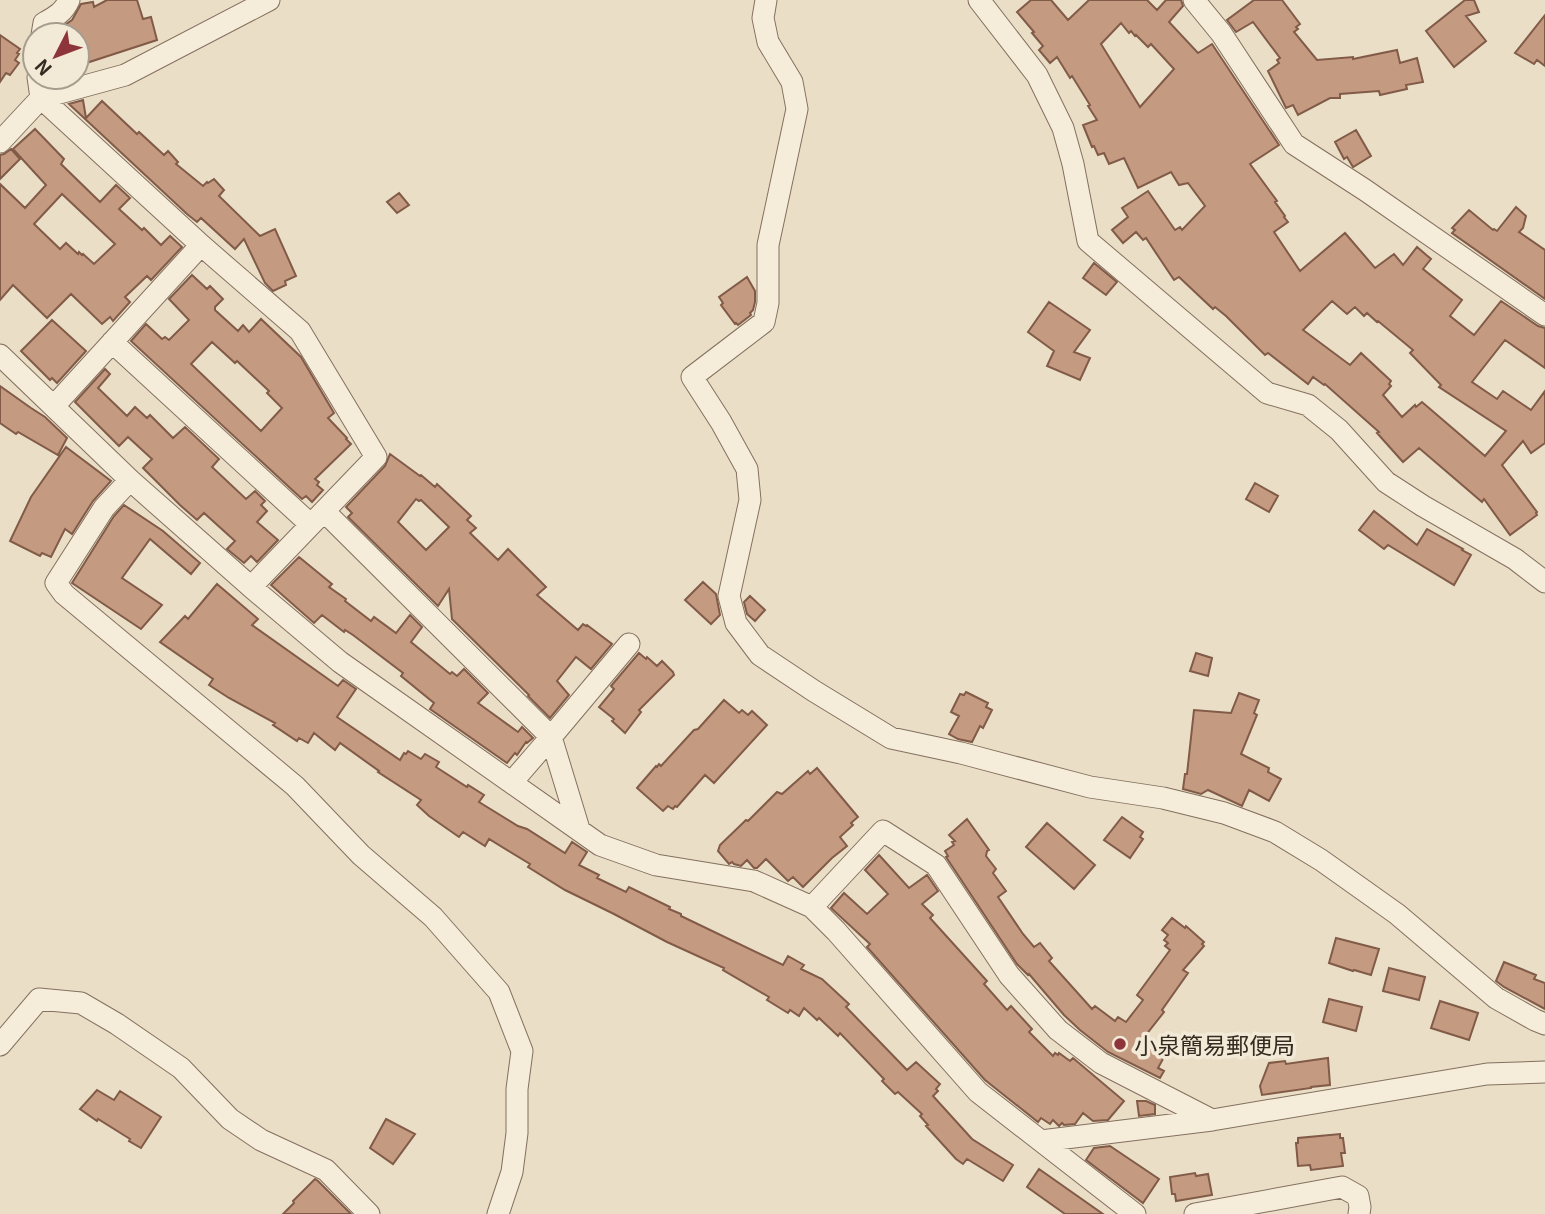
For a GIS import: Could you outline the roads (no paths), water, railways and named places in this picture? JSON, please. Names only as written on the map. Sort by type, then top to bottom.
[{"type":"street","points":[[47,21],[66,8],[69,0]]},
{"type":"street","points":[[91,80],[125,75],[269,0]]},
{"type":"street","points":[[766,0],[763,18],[768,42],[792,82],[797,109],[768,245],[768,303],[764,322],[692,377],[747,469],[750,500],[729,596],[736,624],[760,655],[891,738],[1090,787],[1163,798],[1224,813],[1275,832],[1321,860],[1397,914],[1496,998],[1545,1024]]},
{"type":"street","points":[[979,0],[1037,75],[1063,128],[1088,241],[1267,393],[1308,405],[1339,430],[1386,482],[1515,559],[1545,582]]},
{"type":"street","points":[[1194,0],[1221,33],[1294,144],[1545,315]]},
{"type":"street","points":[[0,142],[36,91]]},
{"type":"street","points":[[43,91],[201,245],[300,331],[376,457],[251,587]]},
{"type":"street","points":[[54,406],[201,245]]},
{"type":"street","points":[[112,342],[317,518],[551,737],[579,829]]},
{"type":"street","points":[[0,355],[130,480],[340,662],[600,845],[656,865],[754,881],[812,907],[978,1092],[1135,1214]]},
{"type":"street","points":[[130,480],[104,508],[56,583],[64,594],[295,786],[361,855],[433,917],[499,992],[522,1051],[512,1172],[498,1214]]},
{"type":"street","points":[[512,782],[629,644]]},
{"type":"street","points":[[812,907],[884,831],[936,865],[1009,975],[1058,1030],[1101,1063],[1212,1120]]},
{"type":"street","points":[[0,1045],[39,999],[81,1003],[117,1024],[181,1069],[230,1119],[261,1140],[326,1170],[369,1214]]},
{"type":"street","points":[[1041,1142],[1212,1120],[1487,1074],[1545,1072]]},
{"type":"street","points":[[1195,1214],[1342,1187],[1358,1196],[1359,1214]]},
{"type":"place","name":"小泉簡易郵便局","points":[[1120,1044]]}]
